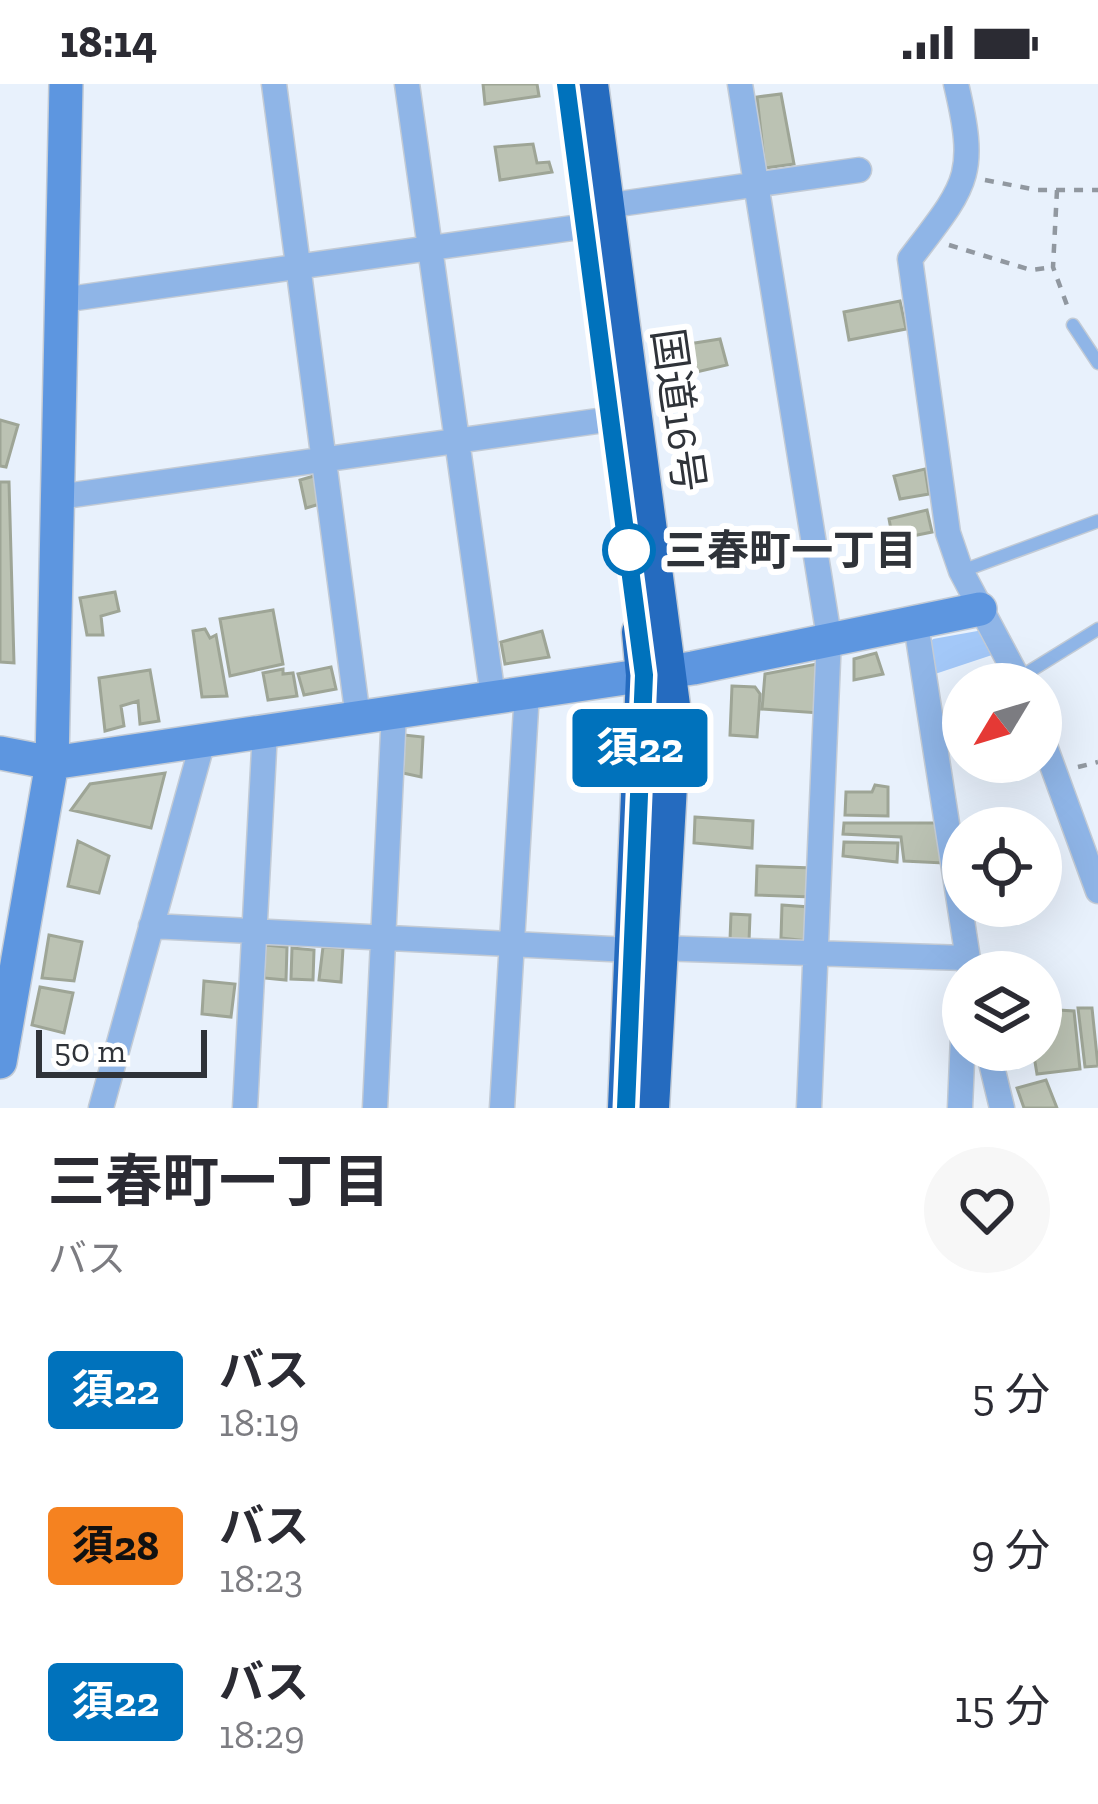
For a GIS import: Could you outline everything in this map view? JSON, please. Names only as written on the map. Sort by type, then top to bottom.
[{"type":"highway","name":"国道16号","points":[[566,84],[599,218]]},
{"type":"highway","name":"国道16号","points":[[590,84],[599,218],[656,673],[643,949],[626,1108]]},
{"type":"highway","name":"国道16号","points":[[643,949],[651,1108]]},
{"type":"street","points":[[0,1062],[52,764],[66,84]]},
{"type":"street","points":[[274,84],[358,718]]},
{"type":"street","points":[[407,84],[460,441],[510,695],[515,944],[502,1108]]},
{"type":"street","points":[[740,84],[753,188],[829,637],[809,1108]]},
{"type":"street","points":[[956,84],[971,146],[966,176],[910,260],[948,533],[961,571],[1009,663]]},
{"type":"street","points":[[62,300],[430,248],[859,170]]},
{"type":"street","points":[[58,497],[622,418]]},
{"type":"street","points":[[0,753],[52,764],[656,673],[915,618],[980,609]]},
{"type":"street","points":[[915,618],[965,951]]},
{"type":"street","points":[[375,1108],[394,712]]},
{"type":"street","points":[[245,1108],[265,731]]},
{"type":"street","points":[[101,1108],[203,741]]},
{"type":"street","points":[[1059,783],[1098,888]]},
{"type":"street","points":[[152,926],[815,953],[942,965]]},
{"type":"street","points":[[960,1108],[962,1071]]},
{"type":"street","points":[[993,1071],[1002,1108]]},
{"type":"lane","points":[[1073,325],[1098,363]]},
{"type":"lane","points":[[961,571],[1098,520]]},
{"type":"lane","points":[[1046,663],[1098,629]]},
{"type":"path","points":[[966,176],[1058,190],[1098,190]]},
{"type":"path","points":[[1058,190],[1053,267],[1073,325]]},
{"type":"path","points":[[928,235],[972,256],[1031,270],[1053,267]]},
{"type":"shaded area","points":[[983,630],[995,654],[968,663],[942,663],[942,672],[932,675],[927,647],[933,639]]},
{"type":"building","points":[[483,84],[537,84],[539,96],[485,104]]},
{"type":"building","points":[[781,94],[794,164],[765,168],[757,97]]},
{"type":"building","points":[[533,144],[537,163],[549,162],[552,172],[500,180],[495,147]]},
{"type":"building","points":[[900,301],[906,329],[849,340],[844,312]]},
{"type":"building","points":[[720,339],[727,365],[662,380],[657,349]]},
{"type":"building","points":[[0,420],[18,425],[6,467],[0,466]]},
{"type":"building","points":[[925,469],[929,494],[900,499],[894,476]]},
{"type":"building","points":[[314,476],[320,504],[306,508],[300,480]]},
{"type":"building","points":[[0,482],[9,482],[14,663],[0,662]]},
{"type":"building","points":[[927,510],[932,532],[893,540],[889,519]]},
{"type":"building","points":[[115,592],[119,611],[101,616],[103,635],[87,635],[80,598]]},
{"type":"building","points":[[273,610],[283,664],[230,676],[220,619]]},
{"type":"building","points":[[205,629],[210,638],[216,635],[227,696],[202,697],[193,631]]},
{"type":"building","points":[[542,631],[549,657],[505,664],[501,642]]},
{"type":"building","points":[[876,653],[883,674],[854,680],[854,659]]},
{"type":"building","points":[[822,663],[819,713],[762,709],[765,674]]},
{"type":"building","points":[[331,667],[336,689],[304,695],[298,674]]},
{"type":"building","points":[[283,669],[283,674],[293,673],[297,696],[268,700],[263,673]]},
{"type":"building","points":[[150,670],[159,721],[140,724],[138,701],[121,706],[124,726],[105,731],[99,678]]},
{"type":"building","points":[[732,686],[755,687],[760,694],[757,737],[730,735]]},
{"type":"building","points":[[587,711],[601,712],[600,721],[618,721],[617,779],[585,778]]},
{"type":"building","points":[[404,735],[423,737],[421,777],[403,773]]},
{"type":"building","points":[[165,773],[151,828],[71,810],[90,784]]},
{"type":"building","points":[[875,785],[888,787],[888,816],[845,815],[846,792],[872,792]]},
{"type":"building","points":[[695,817],[753,821],[752,848],[694,843]]},
{"type":"building","points":[[844,823],[937,823],[942,863],[904,861],[901,837],[843,834]]},
{"type":"building","points":[[78,841],[109,856],[99,893],[68,886]]},
{"type":"building","points":[[844,842],[898,843],[897,862],[843,856]]},
{"type":"building","points":[[757,866],[813,868],[812,897],[756,895]]},
{"type":"building","points":[[782,905],[809,907],[808,941],[781,938]]},
{"type":"building","points":[[731,914],[750,915],[749,942],[730,940]]},
{"type":"building","points":[[49,935],[82,942],[74,981],[42,978]]},
{"type":"building","points":[[265,945],[287,947],[286,980],[264,978]]},
{"type":"building","points":[[323,947],[343,948],[341,982],[319,980]]},
{"type":"building","points":[[292,948],[314,950],[313,980],[291,979]]},
{"type":"building","points":[[204,981],[235,984],[231,1017],[202,1014]]},
{"type":"building","points":[[40,987],[73,993],[64,1033],[32,1025]]},
{"type":"building","points":[[1078,1008],[1092,1008],[1098,1066],[1085,1067]]},
{"type":"building","points":[[1062,1010],[1074,1011],[1080,1069],[1037,1074],[1062,1071]]},
{"type":"building","points":[[1046,1080],[1057,1108],[1024,1108],[1017,1088]]},
{"type":"bus line","name":"須22","points":[[566,84],[644,675],[626,1108]]},
{"type":"place","name":"三春町一丁目","points":[[629,550]]}]
